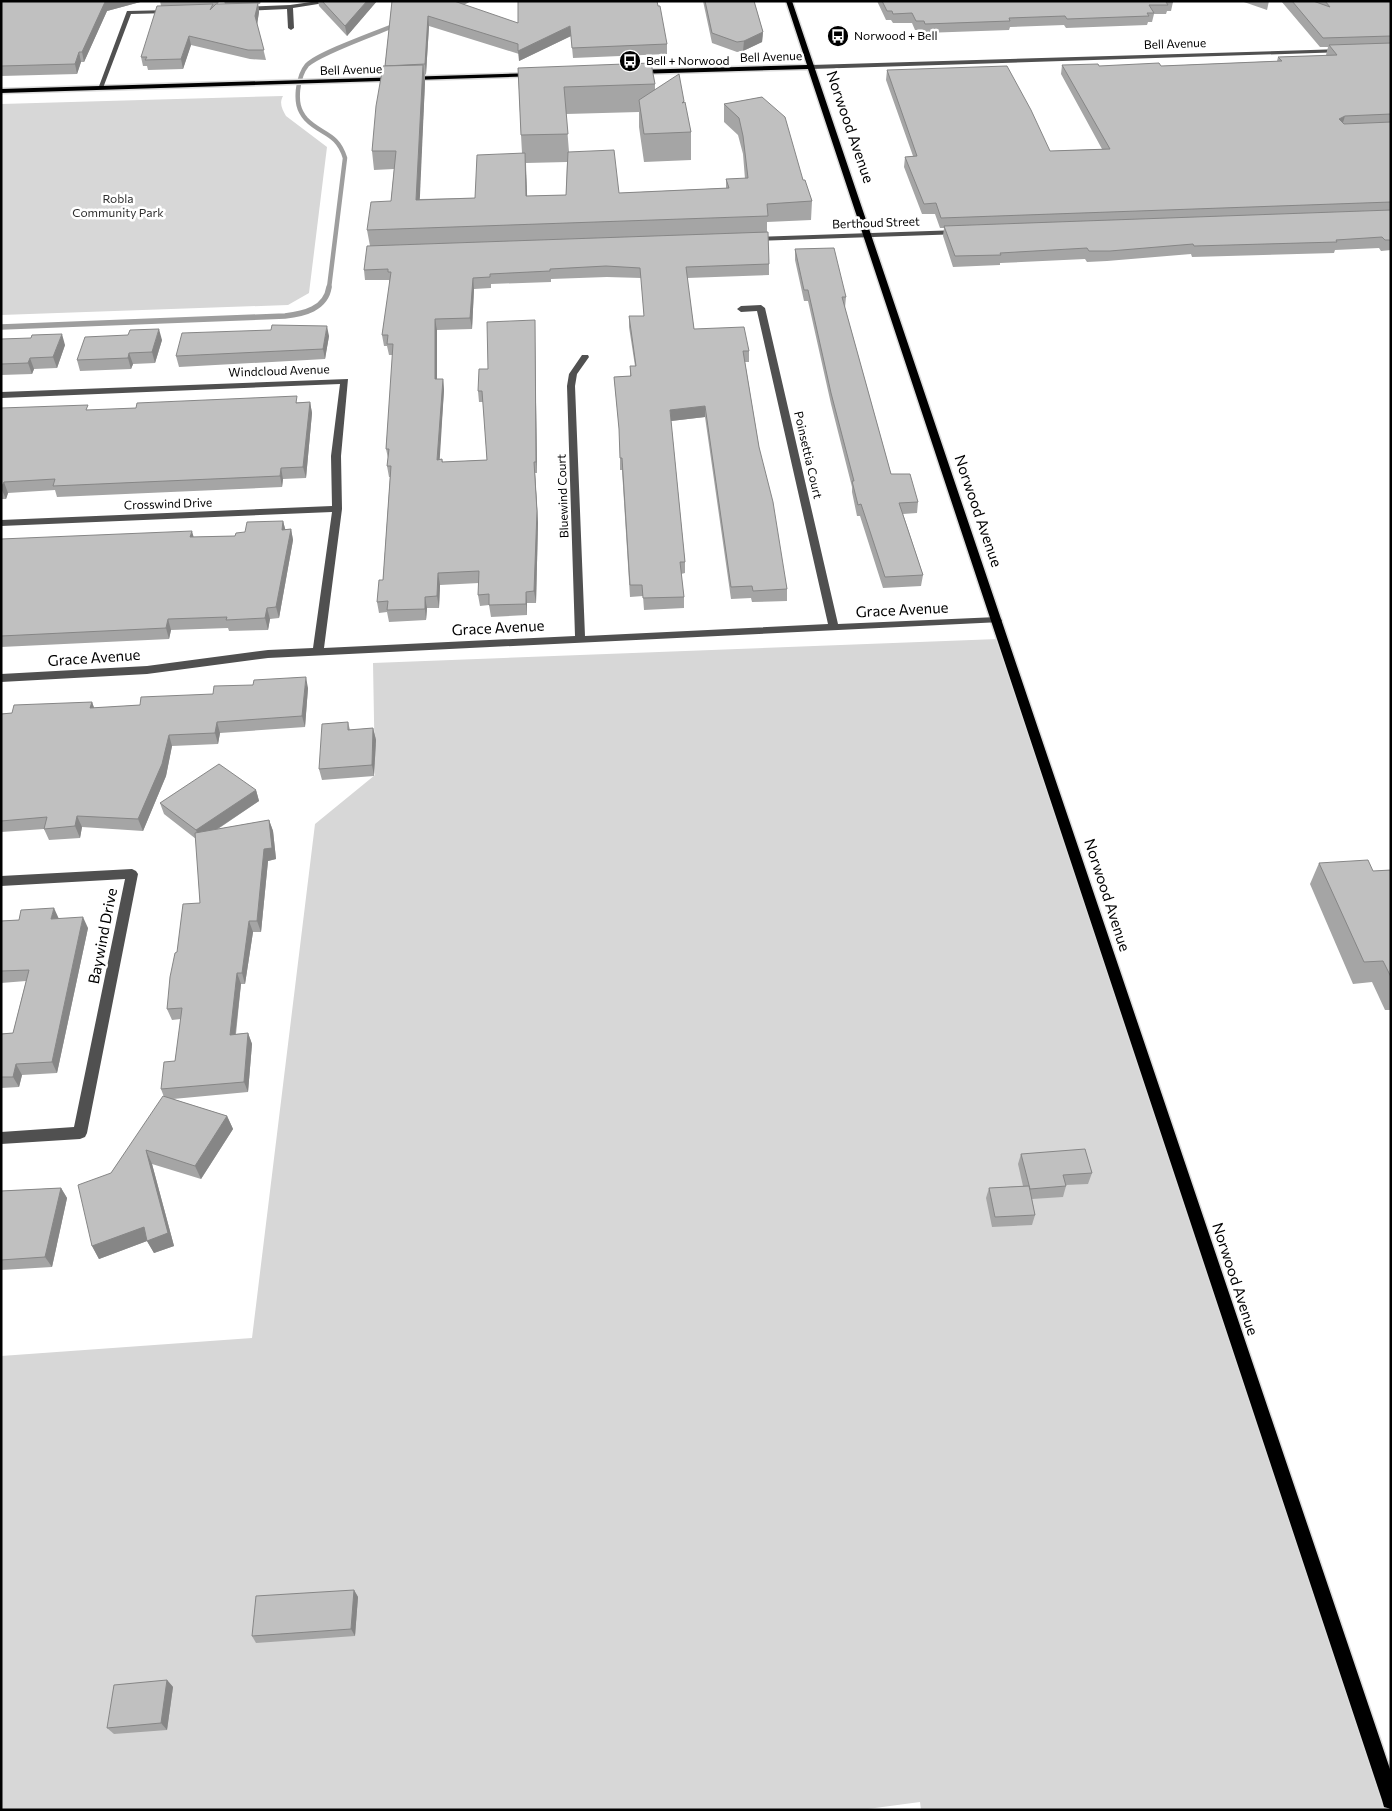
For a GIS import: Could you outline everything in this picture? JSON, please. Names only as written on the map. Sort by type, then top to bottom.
[{"type":"main road","name":"Norwood Avenue","points":[[789,1],[1391,1800]]},
{"type":"main road","name":"Bell Avenue","points":[[624,72],[811,67]]},
{"type":"main road","name":"Bell Avenue","points":[[1,91],[547,75]]},
{"type":"street","points":[[236,9],[290,7],[334,1]]},
{"type":"street","points":[[290,7],[292,28]]},
{"type":"street","points":[[100,88],[129,12],[178,11]]},
{"type":"street","name":"Bell Avenue","points":[[811,67],[1352,50]]},
{"type":"street","name":"Berthoud Street","points":[[739,240],[966,232]]},
{"type":"street","name":"Poinsettia Court","points":[[741,309],[762,308],[834,628]]},
{"type":"street","name":"Bluewind Court","points":[[580,639],[571,386],[573,374],[585,357]]},
{"type":"street","name":"Windcloud Avenue","points":[[1,395],[345,381],[336,456],[337,509],[318,651]]},
{"type":"street","name":"Crosswind Drive","points":[[1,523],[337,509]]},
{"type":"street","name":"Grace Avenue","points":[[1,678],[147,670],[268,654],[318,651],[997,620]]},
{"type":"street","name":"Baywind Drive","points":[[1,881],[132,874],[80,1133],[1,1138]]},
{"type":"green space","name":"Robla Community Park","points":[[283,96],[281,106],[286,116],[327,147],[309,293],[288,305],[1,315],[1,104]]},
{"type":"green space","points":[[998,639],[1391,1793],[1391,1810],[921,1810],[920,1802],[860,1810],[1,1810],[1,1356],[252,1338],[315,824],[375,775],[373,663]]},
{"type":"building","points":[[1,1],[106,1],[82,52],[79,52],[75,64],[1,66]]},
{"type":"building","points":[[322,1],[367,1],[345,26]]},
{"type":"building","points":[[392,1],[454,1],[518,23],[518,1],[657,1],[658,6],[660,6],[667,44],[572,48],[570,26],[518,51],[518,44],[428,16],[425,64],[385,66]]},
{"type":"building","points":[[705,1],[754,1],[763,32],[744,41],[737,42],[712,33]]},
{"type":"building","points":[[882,1],[1173,2],[1166,2],[1168,5],[1149,5],[1154,13],[1147,13],[1149,16],[1067,19],[1065,16],[1009,18],[1010,21],[925,24],[924,21],[916,21],[912,13],[893,14],[892,11],[887,11]]},
{"type":"building","points":[[1292,1],[1313,1],[1330,7],[1325,1],[1391,1],[1391,36],[1323,38]]},
{"type":"building","points":[[258,3],[255,16],[264,50],[248,50],[189,36],[181,59],[145,60],[147,57],[141,57],[157,6],[213,4],[210,10],[216,4]]},
{"type":"building","points":[[1391,43],[1391,114],[1345,116],[1339,119],[1344,124],[1391,122],[1391,202],[941,218],[936,203],[924,204],[905,157],[917,156],[887,70],[1007,66],[1031,110],[1050,151],[1110,149],[1062,65],[1098,64],[1099,66],[1159,63],[1161,66],[1282,61],[1278,57],[1337,55],[1329,45]]},
{"type":"building","points":[[651,63],[655,84],[564,87],[568,134],[521,135],[518,68]]},
{"type":"building","points":[[423,65],[416,200],[475,198],[477,155],[525,153],[526,196],[566,195],[568,152],[614,150],[619,193],[729,188],[726,179],[748,178],[739,118],[724,104],[762,97],[785,117],[803,180],[805,180],[812,201],[767,204],[768,216],[367,230],[371,202],[391,201],[396,151],[372,151],[376,106],[383,66]]},
{"type":"building","points":[[679,74],[684,101],[682,103],[685,102],[691,132],[644,134],[639,100]]},
{"type":"building","points":[[1391,210],[1391,240],[1385,240],[1382,237],[1336,240],[1337,242],[1194,246],[1193,244],[1110,251],[1089,251],[1087,248],[1000,253],[1001,255],[955,256],[944,226]]},
{"type":"building","points":[[768,232],[769,264],[686,267],[694,329],[744,327],[749,351],[743,351],[759,447],[773,502],[787,589],[753,591],[752,586],[731,587],[705,406],[670,410],[685,562],[680,562],[684,597],[643,598],[642,585],[630,585],[622,458],[620,458],[614,377],[631,376],[630,366],[636,366],[629,316],[644,316],[640,268],[606,266],[490,274],[490,277],[473,278],[470,318],[435,319],[435,379],[443,379],[437,460],[442,459],[442,462],[487,460],[482,391],[478,391],[479,369],[488,369],[487,322],[535,320],[536,462],[534,462],[537,511],[534,591],[526,592],[526,604],[489,605],[489,594],[478,595],[479,571],[438,573],[437,596],[425,597],[425,609],[387,610],[388,601],[377,602],[379,580],[383,580],[391,466],[387,466],[389,449],[386,449],[393,344],[387,344],[388,335],[382,335],[391,272],[388,272],[388,269],[364,270],[367,246]]},
{"type":"building","points":[[834,248],[846,297],[842,297],[891,474],[910,474],[918,502],[899,503],[923,575],[885,577],[861,504],[858,505],[852,481],[854,481],[831,393],[808,290],[804,290],[795,249]]},
{"type":"building","points":[[272,325],[327,326],[323,349],[176,356],[182,333],[271,330]]},
{"type":"building","points":[[159,329],[152,352],[129,353],[128,358],[77,360],[85,337],[128,335],[130,330]]},
{"type":"building","points":[[62,334],[53,357],[30,358],[28,363],[1,364],[1,339]]},
{"type":"building","points":[[297,396],[296,403],[310,402],[303,467],[281,468],[280,476],[53,486],[55,479],[4,482],[1,488],[1,408],[88,405],[86,410],[136,408],[137,403]]},
{"type":"building","points":[[283,521],[282,530],[291,529],[276,607],[267,608],[265,618],[226,620],[227,617],[168,619],[166,628],[1,636],[1,539],[192,531],[190,537],[235,536],[236,533],[245,532],[247,522]]},
{"type":"building","points":[[306,677],[302,716],[217,722],[215,733],[169,735],[162,764],[138,819],[77,816],[75,826],[44,829],[47,817],[1,821],[1,714],[12,713],[14,705],[92,702],[90,708],[140,705],[141,697],[213,694],[214,686],[253,685],[254,680]]},
{"type":"building","points":[[348,722],[348,730],[373,728],[372,765],[319,769],[322,724]]},
{"type":"building","points":[[219,764],[256,790],[196,830],[160,803]]},
{"type":"building","points":[[269,820],[272,848],[264,849],[257,921],[249,921],[242,973],[237,973],[230,1035],[248,1033],[244,1082],[161,1089],[164,1062],[175,1061],[182,1008],[167,1009],[170,977],[175,953],[177,952],[183,904],[200,903],[195,833]]},
{"type":"building","points":[[1368,860],[1373,871],[1391,870],[1391,977],[1383,961],[1364,962],[1319,863]]},
{"type":"building","points":[[54,908],[51,919],[83,917],[52,1062],[16,1064],[13,1077],[1,1077],[1,1034],[13,1033],[29,970],[1,971],[1,921],[19,920],[21,910]]},
{"type":"building","points":[[163,1096],[227,1116],[195,1166],[146,1150],[168,1233],[147,1241],[144,1227],[92,1246],[78,1185],[111,1173]]},
{"type":"building","points":[[1085,1149],[1092,1173],[1063,1175],[1066,1186],[1030,1189],[1021,1154]]},
{"type":"building","points":[[1029,1186],[1035,1215],[995,1217],[989,1188]]},
{"type":"building","points":[[61,1188],[45,1257],[1,1260],[1,1191]]},
{"type":"building","points":[[354,1590],[351,1629],[252,1636],[256,1596]]},
{"type":"building","points":[[167,1680],[161,1723],[107,1728],[114,1685]]},
{"type":"waterway","points":[[452,7],[467,1]]},
{"type":"waterway","points":[[329,288],[345,158],[338,143],[306,119],[301,112],[298,98],[300,80],[307,65],[314,60],[398,24]]},
{"type":"waterway","points":[[1,327],[285,316],[313,309],[323,301],[329,287]]},
{"type":"place","name":"Norwood + Bell","points":[[838,36]]},
{"type":"place","name":"Bell + Norwood","points":[[630,61]]}]
